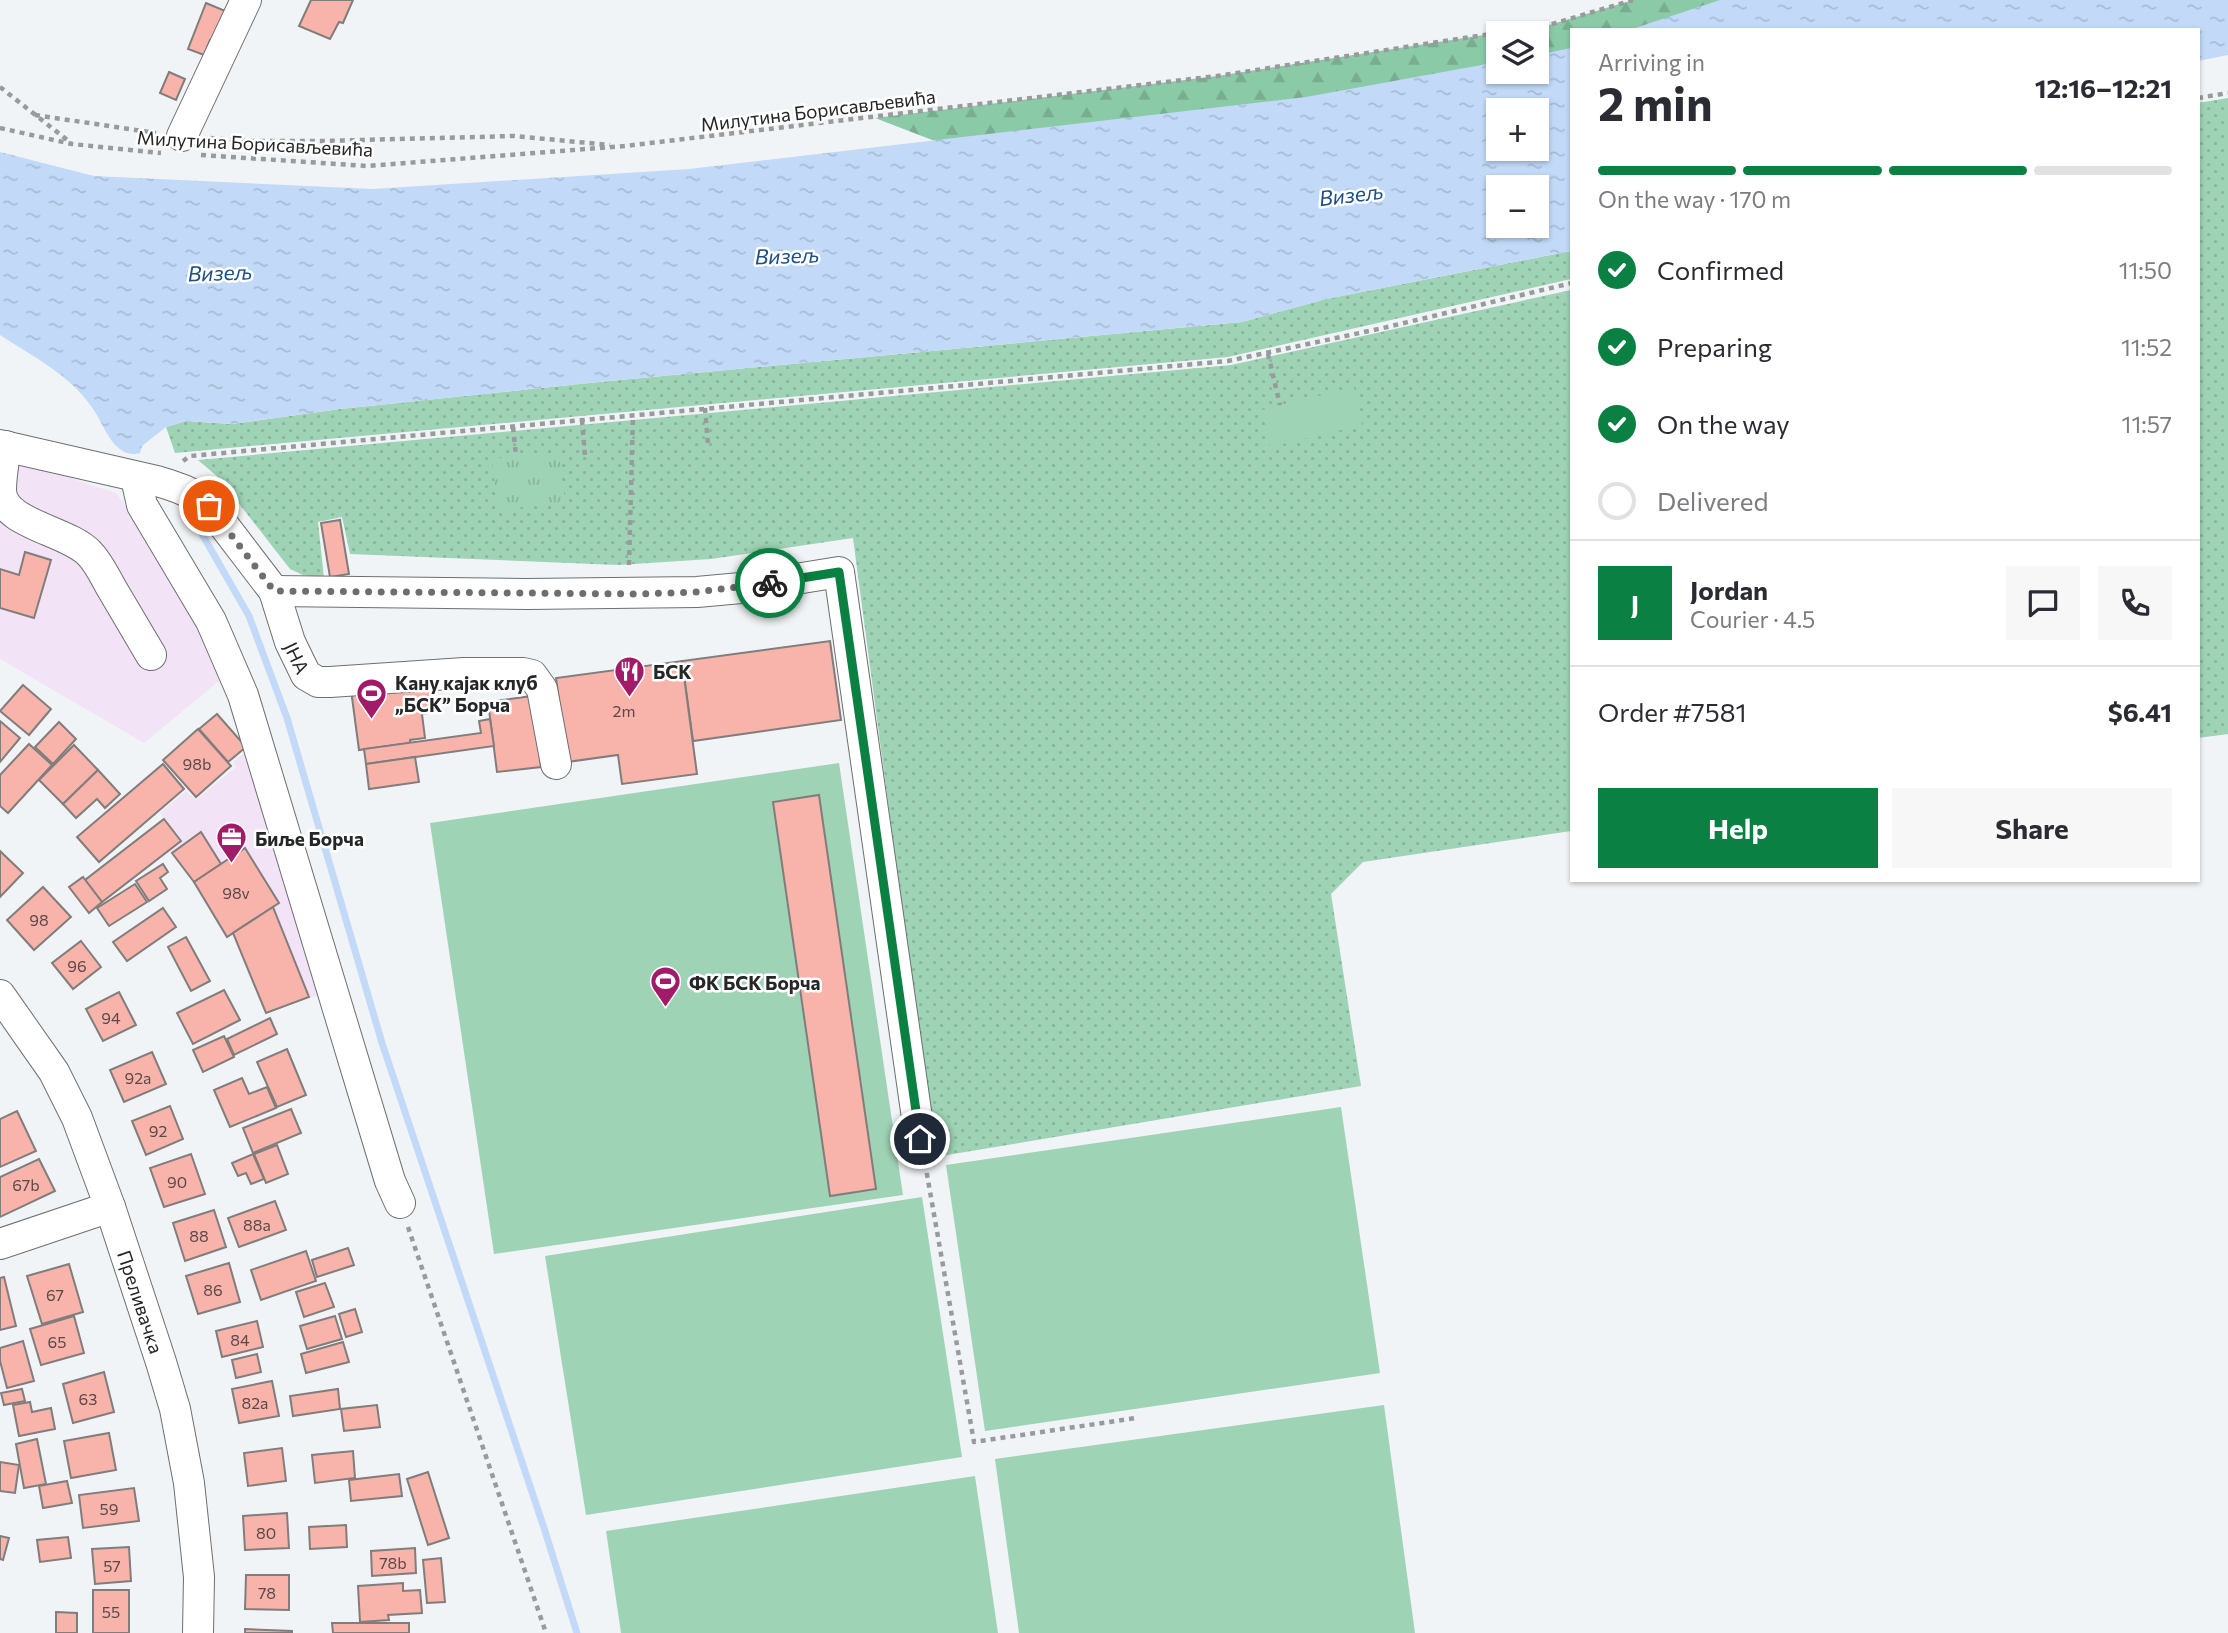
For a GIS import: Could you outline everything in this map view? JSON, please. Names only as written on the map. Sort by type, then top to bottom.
[{"type":"street","points":[[182,148],[246,0]]},
{"type":"street","points":[[3,446],[1,489],[2,500],[8,509],[18,517],[64,536],[88,552],[151,654]]},
{"type":"street","name":"ЈНА","points":[[3,446],[181,488],[196,495],[209,506],[274,591],[290,642],[306,675],[317,682],[464,673],[532,675],[542,689],[556,764]]},
{"type":"street","points":[[147,480],[142,505],[220,639],[243,695],[390,1181],[400,1203]]},
{"type":"street","points":[[274,591],[527,594],[697,592],[741,588],[839,572],[920,1139]]},
{"type":"street","name":"Преливачка","points":[[0,995],[54,1072],[77,1118],[110,1207],[175,1409],[195,1528],[199,1577],[198,1633]]},
{"type":"street","points":[[0,1244],[110,1207]]},
{"type":"path","name":"Милутина Борисављевића","points":[[0,128],[72,144],[182,148],[367,166],[625,146],[1230,74],[1549,25],[1633,0]]},
{"type":"path","points":[[0,87],[72,144]]},
{"type":"path","points":[[2200,98],[2228,93]]},
{"type":"path","points":[[35,116],[182,148],[272,141],[514,136],[625,146]]},
{"type":"path","points":[[147,480],[190,456],[1228,361],[1570,283]]},
{"type":"path","points":[[1268,354],[1280,405]]},
{"type":"path","points":[[705,408],[708,445]]},
{"type":"path","points":[[629,565],[633,415]]},
{"type":"path","points":[[582,420],[585,456]]},
{"type":"path","points":[[513,427],[516,456]]},
{"type":"path","points":[[920,1139],[974,1442],[1136,1418]]},
{"type":"path","points":[[400,1203],[546,1633]]},
{"type":"shaded area","points":[[0,459],[31,465],[116,493],[150,537],[225,676],[144,743],[0,659]]},
{"type":"shaded area","points":[[252,747],[319,995],[266,1013],[233,934],[227,937],[194,882],[170,852],[183,841],[160,813],[186,791],[196,800],[236,767],[233,762]]},
{"type":"green space","points":[[1633,0],[1849,0],[1738,28],[1570,28],[1570,67],[1549,70],[1549,25]]},
{"type":"green space","points":[[1486,35],[1486,81],[1332,105],[953,148],[875,118],[1217,76]]},
{"type":"green space","points":[[2228,98],[2228,734],[2200,738],[2200,103]]},
{"type":"green space","points":[[1570,251],[1570,279],[1228,357],[175,453],[166,427],[186,421],[232,424],[340,409],[599,382],[1242,322],[1326,299]]},
{"type":"green space","points":[[1570,290],[1570,831],[1363,862],[1331,894],[1361,1086],[935,1157],[853,538],[711,559],[618,565],[350,554],[342,517],[318,522],[324,578],[303,575],[290,569],[219,478],[198,460],[1231,365]]},
{"type":"green space","points":[[1354,387],[1362,425],[1270,447],[1262,410]]},
{"type":"green space","points":[[559,452],[565,502],[498,510],[492,459]]},
{"type":"green space","name":"ФК БСК Борча","points":[[839,763],[903,1195],[494,1254],[430,823]]},
{"type":"green space","points":[[1341,1107],[1380,1373],[985,1431],[946,1165]]},
{"type":"green space","points":[[922,1197],[962,1457],[586,1515],[545,1256]]},
{"type":"green space","points":[[1384,1405],[1415,1633],[1019,1633],[995,1459]]},
{"type":"green space","points":[[975,1476],[998,1633],[621,1633],[606,1531]]},
{"type":"water","points":[[1720,0],[2228,0],[2228,55],[2200,61],[2200,28],[1635,28]]},
{"type":"water","name":"Визељ","points":[[1570,48],[1570,251],[1326,299],[1242,322],[599,382],[340,409],[232,424],[186,421],[166,427],[142,446],[140,453],[131,454],[117,447],[84,397],[63,376],[0,335],[0,152],[94,176],[372,189],[689,169],[1306,97],[1486,64],[1486,84],[1549,84],[1549,53]]},
{"type":"building","points":[[311,0],[353,0],[343,23],[339,22],[330,39],[299,26]]},
{"type":"building","points":[[206,3],[230,13],[217,43],[210,40],[204,55],[188,49]]},
{"type":"building","points":[[169,72],[185,79],[176,100],[160,93]]},
{"type":"building","points":[[340,520],[349,574],[330,577],[321,523]]},
{"type":"building","points":[[25,552],[51,560],[34,618],[0,608],[0,569],[19,575]]},
{"type":"building","points":[[830,641],[841,720],[693,741],[682,661]]},
{"type":"building","points":[[682,661],[697,774],[622,784],[618,755],[567,762],[556,678]]},
{"type":"building","points":[[23,685],[51,709],[29,735],[0,711]]},
{"type":"building","points":[[430,685],[434,712],[422,714],[425,738],[410,740],[410,743],[359,750],[351,690]]},
{"type":"building","points":[[532,696],[541,767],[497,772],[488,702]]},
{"type":"building","points":[[217,714],[246,747],[228,762],[199,729]]},
{"type":"building","points":[[490,719],[494,746],[366,764],[364,749],[481,733],[479,721]]},
{"type":"building","points":[[0,721],[20,738],[0,762]]},
{"type":"building","points":[[59,722],[76,739],[53,764],[35,747]]},
{"type":"building","points":[[198,729],[231,766],[196,797],[163,760]]},
{"type":"building","points":[[29,744],[52,765],[8,813],[0,806],[0,775]]},
{"type":"building","points":[[74,745],[98,770],[63,804],[39,780]]},
{"type":"building","points":[[415,757],[419,782],[369,789],[366,764]]},
{"type":"building","points":[[163,764],[184,789],[99,862],[77,837]]},
{"type":"building","points":[[98,770],[120,794],[105,808],[97,799],[76,818],[63,804]]},
{"type":"building","points":[[819,795],[876,1189],[830,1196],[773,802]]},
{"type":"building","points":[[164,819],[181,841],[102,902],[85,880]]},
{"type":"building","points":[[201,832],[221,864],[194,882],[172,853]]},
{"type":"building","points":[[245,848],[279,903],[227,937],[194,882]]},
{"type":"building","points":[[0,851],[23,873],[0,897]]},
{"type":"building","points":[[163,864],[168,872],[160,878],[167,889],[149,901],[136,881]]},
{"type":"building","points":[[83,877],[102,902],[89,913],[69,887]]},
{"type":"building","points":[[135,884],[147,902],[109,926],[97,908]]},
{"type":"building","points":[[43,887],[71,917],[34,950],[7,920]]},
{"type":"building","points":[[273,907],[309,997],[266,1013],[233,933]]},
{"type":"building","points":[[163,908],[176,927],[127,961],[113,942]]},
{"type":"building","points":[[186,937],[210,981],[191,991],[168,947]]},
{"type":"building","points":[[81,941],[101,967],[73,989],[52,963]]},
{"type":"building","points":[[224,990],[240,1020],[193,1044],[177,1013]]},
{"type":"building","points":[[119,992],[136,1025],[103,1041],[86,1009]]},
{"type":"building","points":[[270,1018],[277,1034],[234,1055],[227,1039]]},
{"type":"building","points":[[224,1036],[234,1057],[203,1072],[193,1050]]},
{"type":"building","points":[[287,1049],[306,1095],[277,1107],[257,1062]]},
{"type":"building","points":[[152,1052],[166,1084],[124,1102],[110,1070]]},
{"type":"building","points":[[242,1078],[249,1094],[267,1087],[276,1108],[230,1127],[214,1090]]},
{"type":"building","points":[[170,1106],[183,1139],[146,1155],[132,1121]]},
{"type":"building","points":[[291,1109],[301,1133],[253,1153],[243,1128]]},
{"type":"building","points":[[17,1111],[36,1151],[0,1167],[0,1119]]},
{"type":"building","points":[[277,1145],[288,1174],[266,1183],[254,1154]]},
{"type":"building","points":[[191,1154],[205,1194],[164,1207],[150,1168]]},
{"type":"building","points":[[253,1154],[264,1179],[251,1184],[246,1173],[238,1176],[232,1163]]},
{"type":"building","points":[[39,1159],[55,1191],[0,1217],[0,1177]]},
{"type":"building","points":[[275,1201],[286,1230],[239,1247],[228,1218]]},
{"type":"building","points":[[214,1210],[226,1247],[185,1261],[173,1223]]},
{"type":"building","points":[[348,1248],[354,1265],[317,1277],[312,1260]]},
{"type":"building","points":[[306,1251],[316,1281],[261,1300],[251,1270]]},
{"type":"building","points":[[229,1263],[240,1302],[198,1314],[186,1276]]},
{"type":"building","points":[[69,1264],[83,1312],[42,1324],[27,1276]]},
{"type":"building","points":[[4,1277],[16,1326],[0,1330],[0,1278]]},
{"type":"building","points":[[325,1283],[334,1307],[304,1317],[296,1292]]},
{"type":"building","points":[[355,1309],[362,1332],[346,1337],[339,1314]]},
{"type":"building","points":[[74,1316],[84,1353],[41,1365],[30,1329]]},
{"type":"building","points":[[335,1316],[342,1339],[307,1349],[300,1326]]},
{"type":"building","points":[[257,1321],[263,1347],[222,1357],[216,1331]]},
{"type":"building","points":[[23,1341],[34,1381],[7,1388],[0,1361],[0,1348]]},
{"type":"building","points":[[343,1342],[349,1362],[306,1373],[301,1354]]},
{"type":"building","points":[[257,1354],[261,1372],[236,1378],[232,1360]]},
{"type":"building","points":[[104,1372],[114,1412],[73,1423],[63,1384]]},
{"type":"building","points":[[272,1381],[279,1416],[239,1423],[232,1389]]},
{"type":"building","points":[[22,1389],[25,1401],[4,1405],[1,1393]]},
{"type":"building","points":[[338,1389],[340,1409],[293,1416],[290,1396]]},
{"type":"building","points":[[30,1402],[32,1412],[51,1408],[55,1429],[19,1436],[13,1405]]},
{"type":"building","points":[[377,1405],[380,1427],[344,1431],[341,1409]]},
{"type":"building","points":[[109,1433],[116,1470],[71,1478],[64,1441]]},
{"type":"building","points":[[37,1439],[46,1484],[24,1488],[16,1444]]},
{"type":"building","points":[[282,1448],[286,1481],[248,1486],[244,1453]]},
{"type":"building","points":[[353,1451],[355,1478],[315,1483],[312,1455]]},
{"type":"building","points":[[0,1462],[19,1465],[15,1493],[0,1491]]},
{"type":"building","points":[[428,1472],[449,1538],[428,1545],[407,1479]]},
{"type":"building","points":[[399,1474],[402,1496],[351,1501],[349,1480]]},
{"type":"building","points":[[67,1481],[72,1503],[43,1508],[39,1486]]},
{"type":"building","points":[[134,1488],[139,1521],[83,1528],[79,1495]]},
{"type":"building","points":[[287,1513],[289,1548],[245,1550],[243,1516]]},
{"type":"building","points":[[346,1525],[347,1547],[310,1549],[309,1527]]},
{"type":"building","points":[[0,1536],[9,1538],[3,1560],[0,1559]]},
{"type":"building","points":[[68,1537],[71,1558],[40,1562],[37,1540]]},
{"type":"building","points":[[129,1547],[131,1581],[95,1584],[92,1549]]},
{"type":"building","points":[[415,1548],[416,1573],[372,1576],[371,1551]]},
{"type":"building","points":[[441,1558],[445,1602],[427,1603],[423,1560]]},
{"type":"building","points":[[246,1575],[289,1575],[289,1610],[245,1609]]},
{"type":"building","points":[[403,1583],[403,1591],[420,1590],[422,1613],[388,1615],[389,1620],[360,1622],[358,1586]]},
{"type":"building","points":[[93,1590],[129,1590],[129,1633],[93,1633]]},
{"type":"building","points":[[56,1612],[77,1613],[77,1633],[56,1633]]},
{"type":"building","points":[[332,1623],[409,1623],[409,1633],[333,1633]]},
{"type":"building","points":[[245,1629],[292,1631],[292,1633],[245,1633]]},
{"type":"waterway","points":[[198,527],[249,616],[287,718],[382,1043],[577,1633]]},
{"type":"way so far","points":[[209,506],[274,591],[640,594],[697,592],[770,583]]},
{"type":"place","name":"БСК","points":[[630,698]]},
{"type":"place","name":"Кану кајак клуб „БСК” Борча","points":[[372,720]]},
{"type":"place","name":"Биље Борча","points":[[232,865]]},
{"type":"place","name":"ФК БСК Борча","points":[[666,1009]]},
{"type":"route","points":[[770,583],[839,572],[920,1139]]}]
